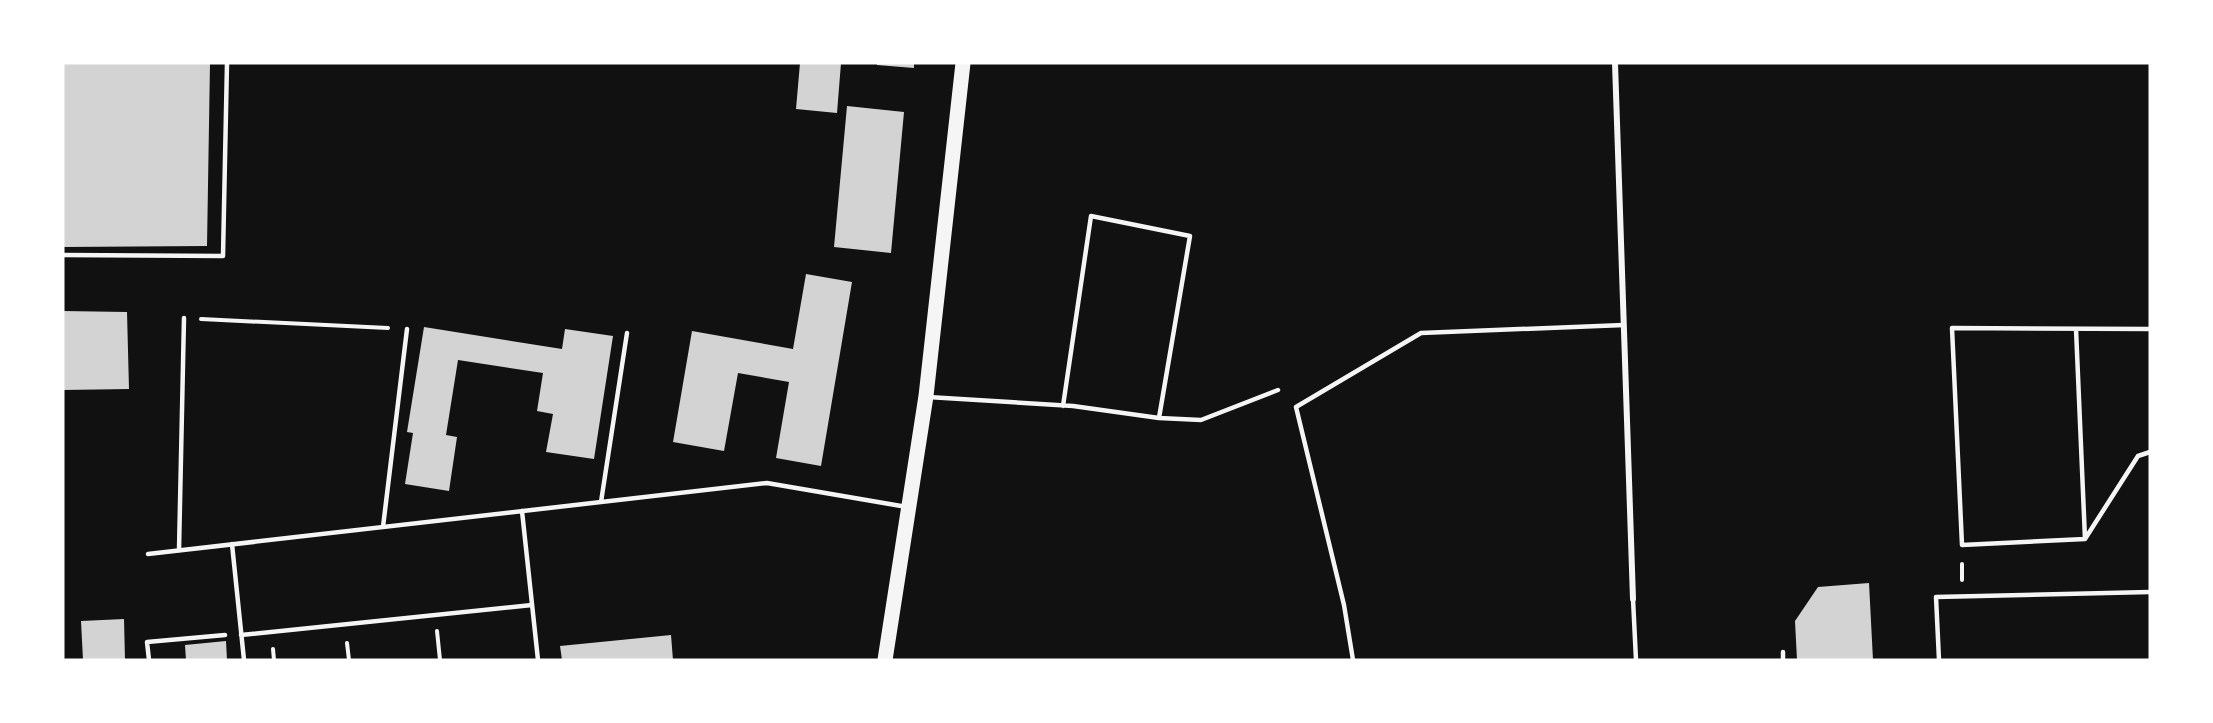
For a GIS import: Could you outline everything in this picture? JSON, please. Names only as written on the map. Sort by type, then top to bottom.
[{"type":"main road","points":[[885,660],[926,396],[963,63]]},
{"type":"street","points":[[1615,63],[1633,599]]},
{"type":"lane","points":[[63,255],[223,256],[227,63]]},
{"type":"lane","points":[[1063,406],[1091,216],[1190,236],[1159,418]]},
{"type":"lane","points":[[179,550],[184,318]]},
{"type":"lane","points":[[1353,660],[1344,605],[1296,406],[1421,333],[1624,325]]},
{"type":"lane","points":[[2085,539],[1962,545],[1952,328],[2150,329]]},
{"type":"lane","points":[[2076,328],[2085,539]]},
{"type":"lane","points":[[383,527],[407,329]]},
{"type":"lane","points":[[601,502],[627,333]]},
{"type":"lane","points":[[926,396],[1063,406],[1159,418],[1201,420],[1278,390]]},
{"type":"lane","points":[[2085,539],[2139,456],[2150,452]]},
{"type":"lane","points":[[148,554],[767,483],[909,508]]},
{"type":"lane","points":[[522,511],[538,660]]},
{"type":"lane","points":[[232,544],[244,660]]},
{"type":"lane","points":[[1939,660],[1935,597],[2150,592]]},
{"type":"lane","points":[[1633,599],[1636,660]]},
{"type":"lane","points":[[241,635],[532,605]]},
{"type":"lane","points":[[149,660],[147,642],[225,635]]},
{"type":"lane","points":[[1783,652],[1783,660]]},
{"type":"path","points":[[184,318],[407,329]]},
{"type":"path","points":[[1961,597],[1962,545]]},
{"type":"path","points":[[435,616],[440,660]]},
{"type":"building","points":[[63,63],[210,63],[207,246],[63,247]]},
{"type":"building","points":[[800,63],[841,63],[837,113],[796,109]]},
{"type":"building","points":[[877,63],[914,63],[914,68],[877,65]]},
{"type":"building","points":[[847,106],[904,112],[891,253],[834,247]]},
{"type":"building","points":[[806,274],[852,282],[821,466],[776,458],[789,382],[738,373],[724,451],[673,442],[692,331],[793,349]]},
{"type":"building","points":[[63,311],[127,312],[129,389],[63,390]]},
{"type":"building","points":[[424,327],[562,349],[565,329],[613,336],[594,459],[546,452],[553,414],[537,411],[543,373],[458,360],[446,435],[457,437],[449,491],[405,484],[413,433],[407,432]]},
{"type":"building","points":[[1869,583],[1873,660],[1797,660],[1795,621],[1818,587]]},
{"type":"building","points":[[124,619],[125,660],[83,660],[81,621]]},
{"type":"building","points":[[671,635],[673,660],[562,660],[560,646]]},
{"type":"building","points":[[226,641],[227,660],[186,660],[185,645]]}]
